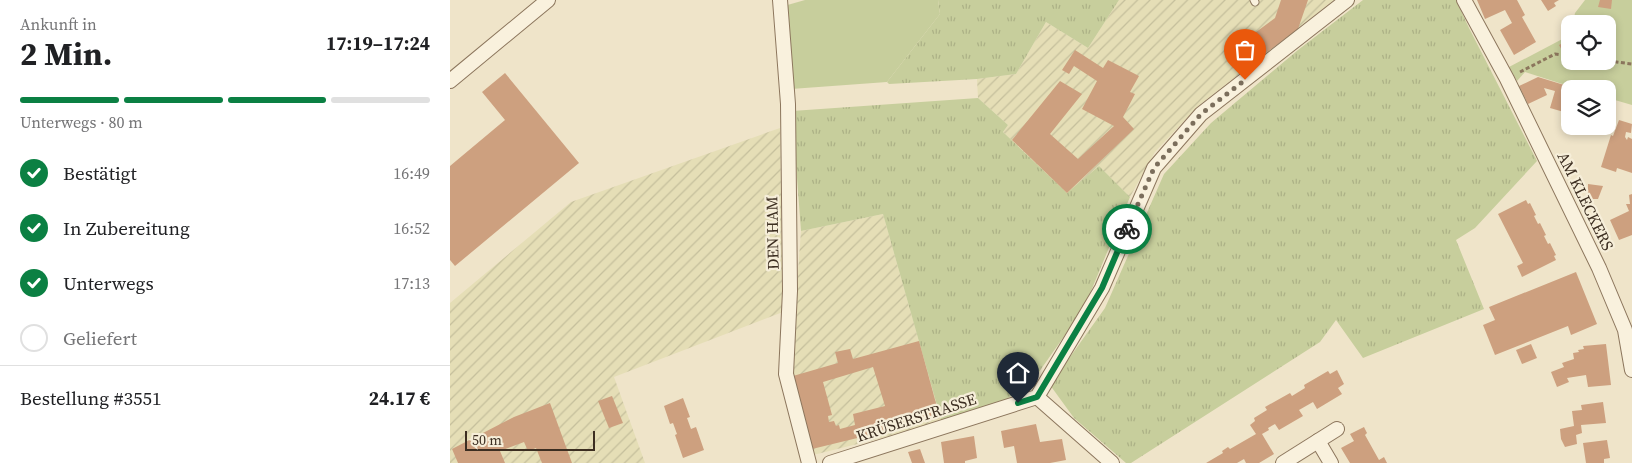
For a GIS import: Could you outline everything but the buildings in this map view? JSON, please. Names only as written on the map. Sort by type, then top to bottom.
[{"type":"street","points":[[450,81],[548,0]]},
{"type":"street","name":"DEN HAM","points":[[780,0],[788,104],[790,291],[786,374],[809,463]]},
{"type":"street","points":[[1112,463],[1037,397],[1102,288],[1154,168],[1201,114],[1347,0]]},
{"type":"street","name":"AM KLECKERS","points":[[1464,0],[1506,79],[1599,268],[1624,330],[1632,370]]},
{"type":"street","name":"KRÜSERSTRASSE","points":[[830,463],[1037,397]]},
{"type":"street","points":[[1283,463],[1337,429]]},
{"type":"street","points":[[1318,441],[1331,463]]},
{"type":"path","points":[[1506,79],[1555,54],[1561,55]]},
{"type":"path","points":[[1616,62],[1632,64]]},
{"type":"shaded area","points":[[1119,0],[1334,0],[1198,106],[1155,152],[1130,197],[1099,166],[1067,194],[1003,132],[1008,125],[978,98],[977,79],[1016,74],[1046,22],[1088,48]]},
{"type":"shaded area","points":[[780,128],[783,312],[614,377],[645,463],[450,463],[450,303],[571,202]]},
{"type":"shaded area","points":[[883,214],[942,423],[813,455],[791,368],[801,231]]},
{"type":"green space","points":[[805,0],[938,0],[940,14],[887,82],[791,89],[784,6]]},
{"type":"green space","points":[[938,0],[1119,0],[1088,48],[1046,22],[1016,74],[977,79],[889,84],[887,82],[940,14]]},
{"type":"green space","points":[[1363,0],[1456,0],[1537,161],[1475,228],[1456,240],[1484,309],[1363,358],[1336,320],[1320,342],[1131,463],[1126,463],[1074,418],[1050,385],[1105,308],[1164,174],[1211,123],[1298,50]]},
{"type":"green space","points":[[1585,0],[1632,0],[1632,105],[1616,100],[1616,80],[1561,80],[1561,84],[1525,72],[1517,81],[1509,67],[1561,40],[1561,70],[1616,70],[1616,15],[1575,15]]},
{"type":"green space","points":[[978,98],[1008,125],[1003,132],[1067,193],[1099,166],[1130,197],[1084,308],[1034,379],[1000,404],[942,423],[883,214],[801,231],[792,111]]},
{"type":"way so far","points":[[1127,229],[1154,168],[1201,114],[1245,80]]},
{"type":"route","points":[[1018,403],[1037,397],[1102,288],[1127,229]]}]
